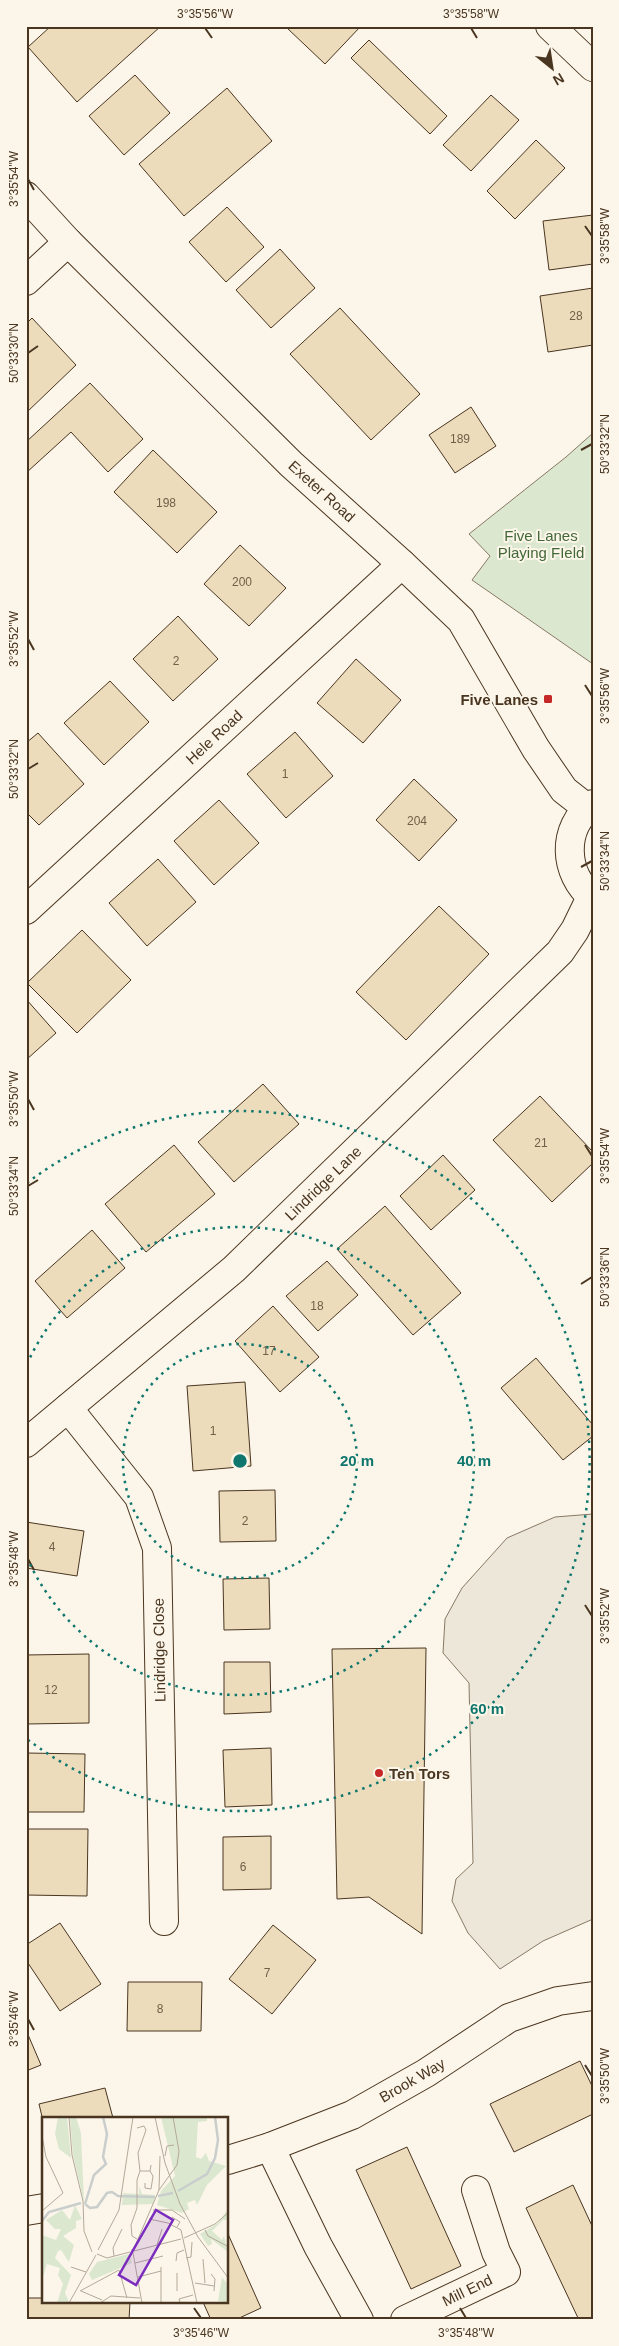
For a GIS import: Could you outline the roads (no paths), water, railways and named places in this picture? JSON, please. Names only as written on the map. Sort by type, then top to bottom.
[{"type":"street","points":[[550,26],[593,67]]},
{"type":"street","name":"Exeter Road","points":[[26,196],[68,242],[291,464],[402,564],[460,620],[536,749],[564,790],[590,806]]},
{"type":"street","points":[[26,281],[68,242]]},
{"type":"street","name":"Hele Road","points":[[26,910],[402,564]]},
{"type":"street","points":[[590,806],[572,832],[569,846],[574,874],[581,886],[592,897]]},
{"type":"street","name":"Lindridge Lane","points":[[26,1443],[234,1269],[560,952],[575,930],[592,897]]},
{"type":"street","name":"Lindridge Close","points":[[68,1408],[139,1497],[157,1548],[164,1921]]},
{"type":"street","name":"Brook Way","points":[[229,2160],[270,2147],[352,2115],[426,2073],[509,2018],[558,2001],[593,1996]]},
{"type":"street","points":[[270,2147],[318,2246],[359,2320]]},
{"type":"street","name":"Mill End","points":[[405,2320],[506,2272],[496,2252],[476,2190]]},
{"type":"street","points":[[26,2211],[42,2208]]},
{"type":"place","name":"Five Lanes","points":[[548,699]]},
{"type":"place","name":"Ten Tors","points":[[379,1773]]},
{"type":"park label","name":"Five Lanes Playing FIeld","points":[[541,544]]}]
